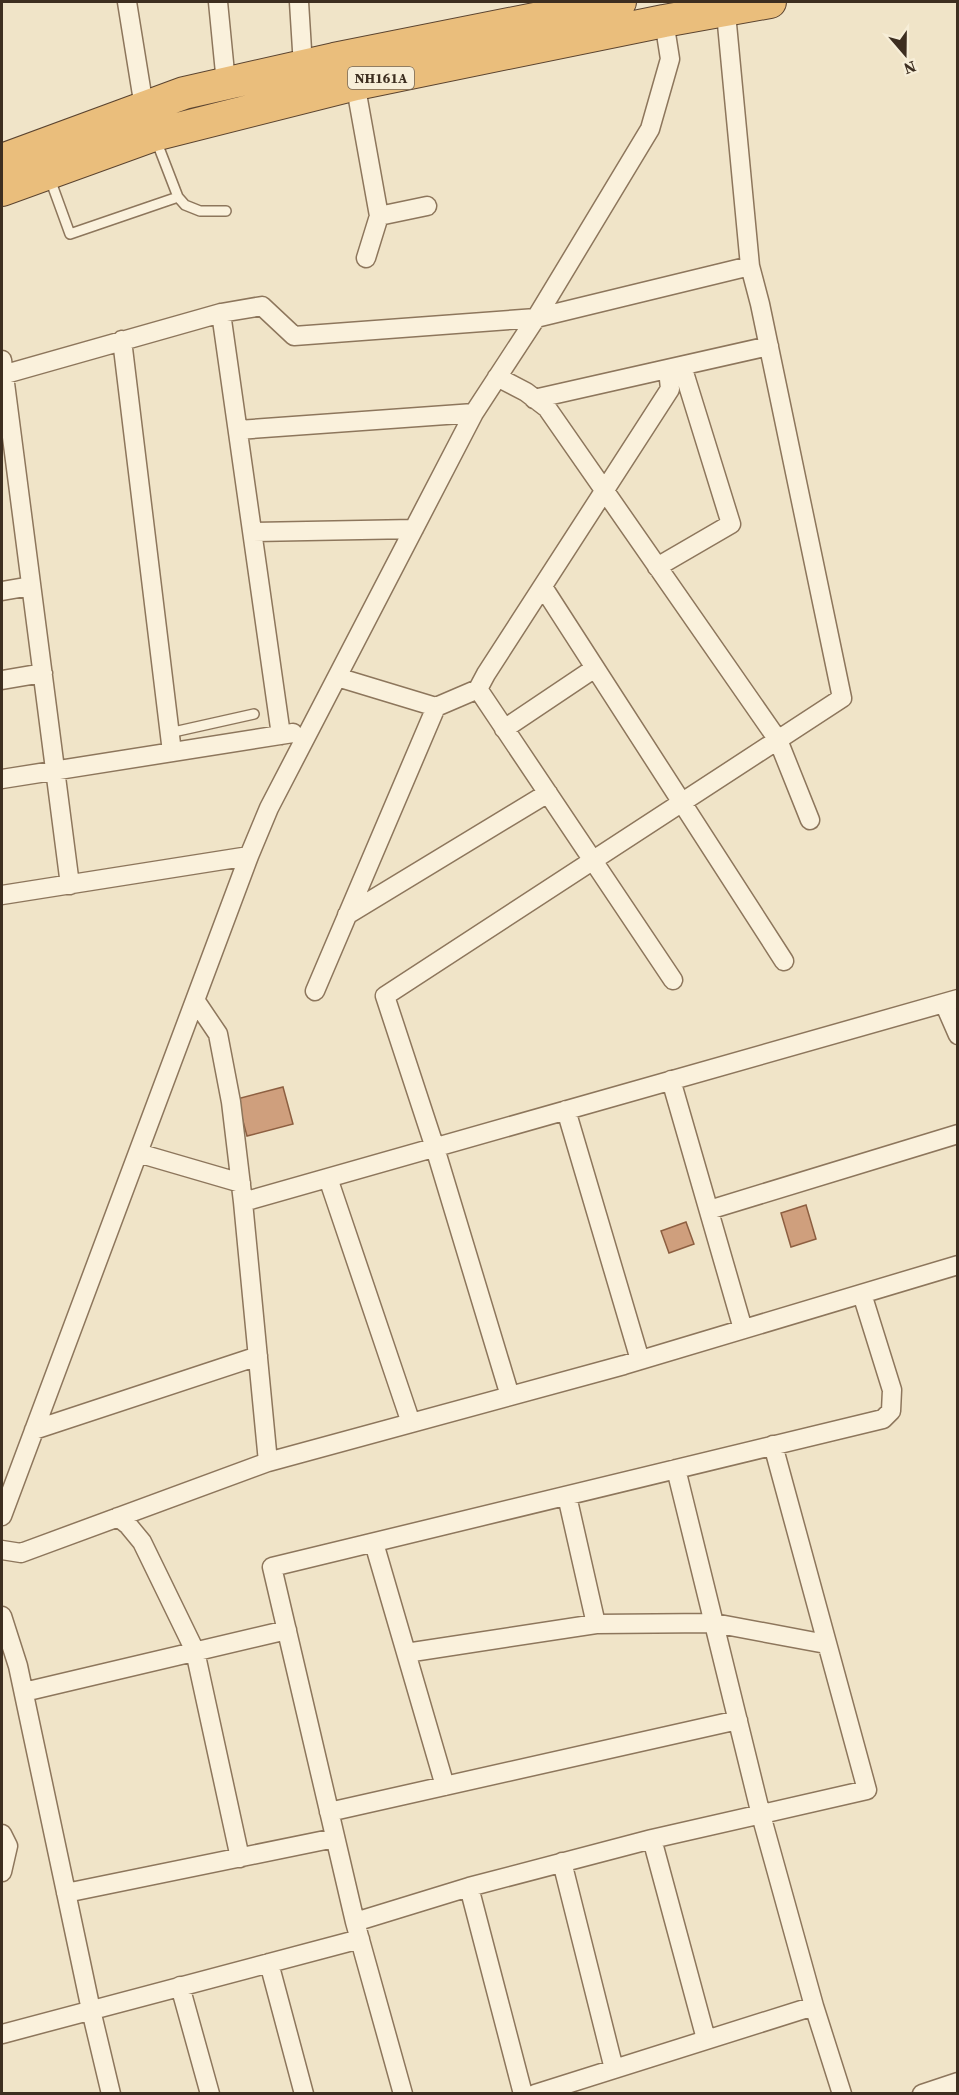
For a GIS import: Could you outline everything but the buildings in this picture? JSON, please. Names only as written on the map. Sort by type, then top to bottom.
[{"type":"highway","name":"NH161A","points":[[2,190],[43,160],[149,121],[353,69],[570,6],[620,2]]},
{"type":"highway","name":"NH161A","points":[[149,121],[184,93],[303,66],[353,69],[664,21],[725,6],[770,2]]},
{"type":"highway","name":"NH161A","points":[[2,160],[43,160]]},
{"type":"street","points":[[126,2],[149,121]]},
{"type":"street","points":[[218,2],[226,83]]},
{"type":"street","points":[[298,2],[303,66]]},
{"type":"street","points":[[510,1396],[435,1148],[385,996],[842,698],[769,346],[750,266],[725,6]]},
{"type":"street","points":[[2,1516],[269,808],[474,413],[536,318],[650,129],[670,59],[664,21]]},
{"type":"street","points":[[353,69],[379,216],[366,258]]},
{"type":"street","points":[[379,216],[427,206]]},
{"type":"street","points":[[70,885],[31,586],[10,496],[2,370],[221,313],[262,306],[294,336],[536,318],[750,266]]},
{"type":"street","points":[[221,313],[281,735]]},
{"type":"street","points":[[122,340],[172,752]]},
{"type":"street","points":[[534,399],[769,346]]},
{"type":"street","points":[[337,677],[436,707],[478,689],[670,389],[675,368]]},
{"type":"street","points":[[657,567],[731,524],[675,368]]},
{"type":"street","points":[[497,377],[547,408],[778,740],[810,820]]},
{"type":"street","points":[[238,430],[474,413]]},
{"type":"street","points":[[253,532],[414,529]]},
{"type":"street","points":[[2,591],[31,586]]},
{"type":"street","points":[[543,586],[784,961]]},
{"type":"street","points":[[504,729],[595,668]]},
{"type":"street","points":[[2,680],[43,673]]},
{"type":"street","points":[[478,689],[673,980]]},
{"type":"street","points":[[315,991],[436,707]]},
{"type":"street","points":[[2,779],[310,730]]},
{"type":"street","points":[[347,915],[548,793]]},
{"type":"street","points":[[2,895],[249,856]]},
{"type":"street","points":[[195,1000],[218,1034],[231,1102],[268,1462]]},
{"type":"street","points":[[243,1202],[951,1001],[957,1035]]},
{"type":"street","points":[[671,1080],[743,1329]]},
{"type":"street","points":[[566,1110],[640,1360]]},
{"type":"street","points":[[709,1210],[957,1134]]},
{"type":"street","points":[[138,1153],[241,1183]]},
{"type":"street","points":[[328,1178],[411,1423]]},
{"type":"street","points":[[2,1550],[21,1553],[268,1462],[640,1360],[957,1265]]},
{"type":"street","points":[[403,2094],[355,1922],[272,1567],[883,1419],[891,1411],[892,1390],[862,1294]]},
{"type":"street","points":[[34,1430],[258,1356]]},
{"type":"street","points":[[355,1922],[469,1887],[652,1839],[867,1790],[773,1445]]},
{"type":"street","points":[[676,1469],[761,1815],[814,2006],[842,2094]]},
{"type":"street","points":[[567,1496],[596,1624]]},
{"type":"street","points":[[118,1517],[142,1542],[195,1651],[240,1858]]},
{"type":"street","points":[[374,1543],[445,1786]]},
{"type":"street","points":[[2,1616],[24,1692],[111,2094]]},
{"type":"street","points":[[406,1653],[596,1624],[714,1623],[826,1644]]},
{"type":"street","points":[[24,1692],[287,1630]]},
{"type":"street","points":[[329,1812],[738,1720]]},
{"type":"street","points":[[2,1834],[8,1846],[2,1872]]},
{"type":"street","points":[[66,1893],[335,1838]]},
{"type":"street","points":[[652,1839],[706,2040]]},
{"type":"street","points":[[562,1863],[614,2069]]},
{"type":"street","points":[[469,1887],[523,2094]]},
{"type":"street","points":[[2,2034],[360,1939]]},
{"type":"street","points":[[269,1963],[304,2094]]},
{"type":"street","points":[[180,1986],[210,2094]]},
{"type":"street","points":[[535,2094],[814,2006]]},
{"type":"street","points":[[922,2094],[957,2082]]},
{"type":"lane","points":[[149,121],[177,197],[185,205],[200,212],[226,211]]},
{"type":"lane","points":[[43,160],[70,234],[177,197]]},
{"type":"lane","points":[[169,733],[254,714]]}]
